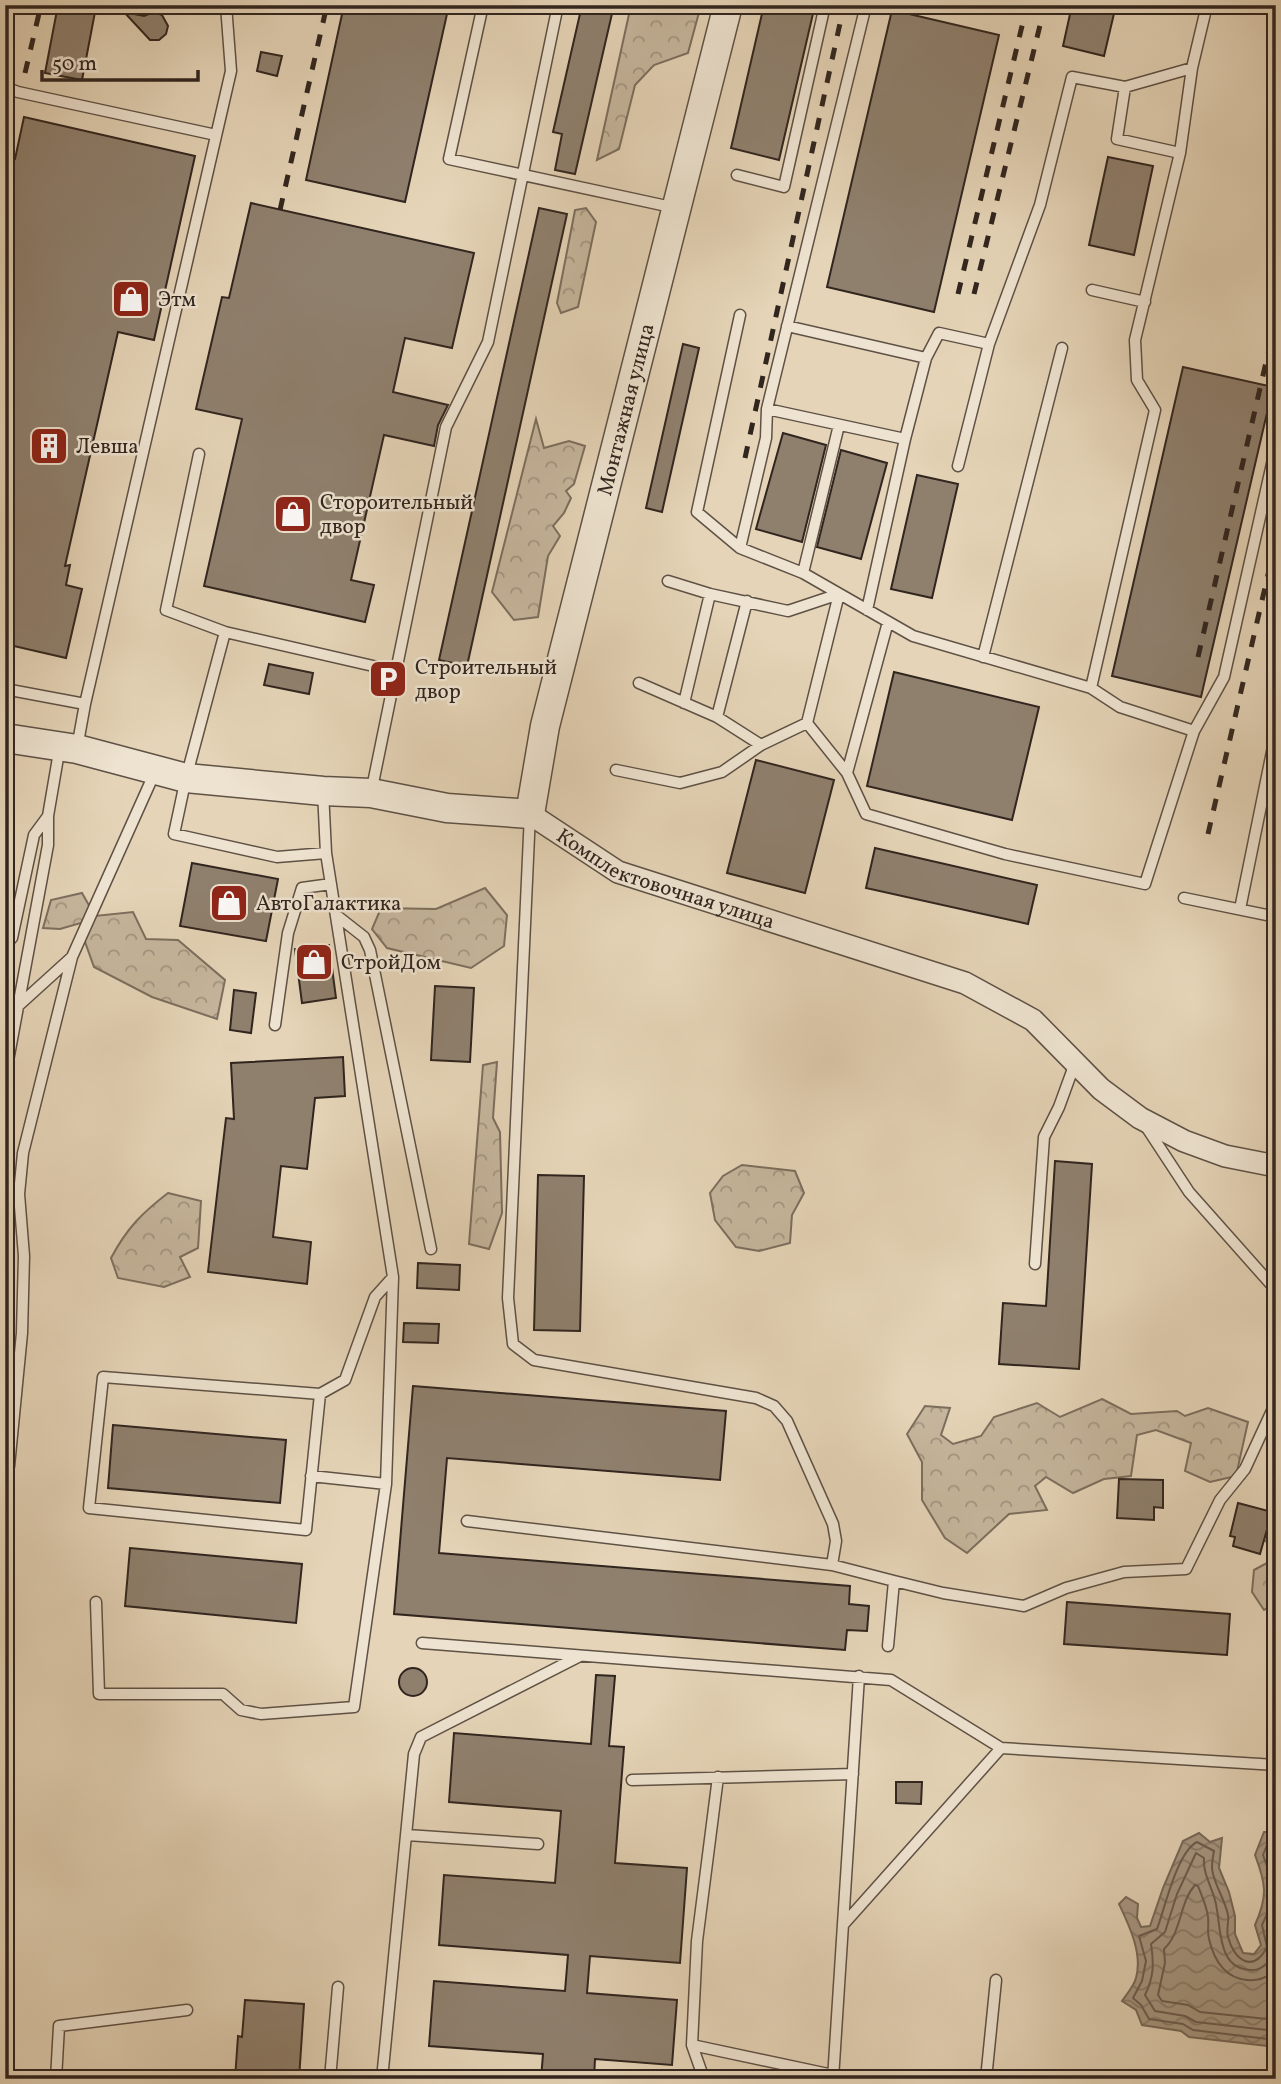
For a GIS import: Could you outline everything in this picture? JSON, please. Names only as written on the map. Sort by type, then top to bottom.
[{"type":"street","name":"Монтажная улица","points":[[530,814],[545,726],[728,5]]},
{"type":"street","name":"Комплектовочная улица","points":[[5,737],[68,748],[186,778],[323,792],[371,793],[447,808],[530,814],[618,872],[965,983],[1033,1020],[1101,1089],[1140,1118],[1184,1141],[1215,1152],[1276,1166]]},
{"type":"lane","points":[[5,1077],[48,845],[48,816],[68,748],[85,704],[231,71],[226,5]]},
{"type":"lane","points":[[483,5],[449,159],[676,208]]},
{"type":"lane","points":[[371,793],[446,427],[488,342],[558,5]]},
{"type":"lane","points":[[737,175],[784,187],[825,5]]},
{"type":"lane","points":[[740,548],[766,438],[767,409],[866,5]]},
{"type":"lane","points":[[1091,688],[1155,410],[1137,380],[1135,340],[1180,153],[1192,68],[1207,5]]},
{"type":"lane","points":[[958,466],[989,344],[1040,205],[1072,77],[1125,87],[1192,68]]},
{"type":"lane","points":[[5,87],[216,135]]},
{"type":"lane","points":[[1125,87],[1117,139],[1180,153]]},
{"type":"lane","points":[[1092,290],[1145,302]]},
{"type":"lane","points":[[740,314],[697,512],[740,548],[803,573],[913,636],[1091,688],[1120,707],[1194,731]]},
{"type":"lane","points":[[787,326],[926,358]]},
{"type":"lane","points":[[867,610],[926,358],[939,333],[989,344]]},
{"type":"lane","points":[[983,657],[1062,348]]},
{"type":"lane","points":[[767,409],[905,439]]},
{"type":"lane","points":[[803,573],[839,425]]},
{"type":"lane","points":[[807,723],[847,774],[866,814],[1005,854],[1145,884],[1194,731],[1224,677],[1276,446]]},
{"type":"lane","points":[[199,454],[166,610],[225,632],[395,671]]},
{"type":"lane","points":[[667,581],[710,594],[788,611],[839,594]]},
{"type":"lane","points":[[684,703],[710,594]]},
{"type":"lane","points":[[807,723],[839,594]]},
{"type":"lane","points":[[716,717],[747,601]]},
{"type":"lane","points":[[847,774],[888,622]]},
{"type":"lane","points":[[225,632],[173,834],[277,857],[327,853]]},
{"type":"lane","points":[[639,683],[716,717],[761,745]]},
{"type":"lane","points":[[5,689],[85,704]]},
{"type":"lane","points":[[616,770],[680,783],[722,772],[761,745],[807,723]]},
{"type":"lane","points":[[1240,909],[1275,737]]},
{"type":"lane","points":[[5,1473],[9,1466],[22,1333],[24,1256],[19,1194],[23,1153],[72,957],[156,770]]},
{"type":"lane","points":[[96,1602],[99,1694],[223,1694],[241,1710],[261,1714],[354,1707],[386,1484],[393,1277],[331,884],[323,792]]},
{"type":"lane","points":[[530,814],[508,1298],[513,1344],[534,1360],[756,1398],[775,1406],[787,1422],[833,1524],[836,1541],[832,1565]]},
{"type":"lane","points":[[5,943],[12,938],[34,835],[48,816]]},
{"type":"lane","points":[[275,1025],[288,933],[302,888],[331,884]]},
{"type":"lane","points":[[1184,898],[1276,917]]},
{"type":"lane","points":[[336,915],[363,937],[370,950],[431,1249]]},
{"type":"lane","points":[[18,1006],[72,957]]},
{"type":"lane","points":[[1035,1264],[1044,1137],[1059,1107],[1075,1063]]},
{"type":"lane","points":[[1140,1118],[1189,1192],[1276,1290]]},
{"type":"lane","points":[[320,1394],[306,1530],[89,1508],[103,1377],[320,1394],[345,1380],[375,1297],[393,1277]]},
{"type":"lane","points":[[467,1521],[832,1565],[943,1593],[1024,1606],[1066,1588],[1124,1572],[1186,1569],[1220,1500],[1245,1469],[1276,1402]]},
{"type":"lane","points":[[311,1476],[386,1484]]},
{"type":"lane","points":[[888,1646],[894,1581]]},
{"type":"lane","points":[[422,1643],[891,1679],[1001,1748],[1276,1765]]},
{"type":"lane","points":[[419,2079],[382,2077],[414,1754],[421,1737],[583,1655]]},
{"type":"lane","points":[[692,2045],[833,2077],[859,1676]]},
{"type":"lane","points":[[843,1925],[1001,1748]]},
{"type":"lane","points":[[632,1780],[853,1774]]},
{"type":"lane","points":[[704,2079],[692,2045],[697,1941],[718,1777]]},
{"type":"lane","points":[[407,1835],[538,1844]]},
{"type":"lane","points":[[986,2079],[996,1980]]},
{"type":"lane","points":[[330,2079],[338,1987]]},
{"type":"lane","points":[[56,2079],[59,2026],[187,2010]]},
{"type":"green space","points":[[631,5],[701,5],[688,53],[654,65],[635,85],[619,149],[597,160]]},
{"type":"green space","points":[[586,208],[596,222],[578,307],[561,313],[557,303],[575,210]]},
{"type":"green space","points":[[536,419],[544,448],[569,441],[585,446],[574,484],[566,491],[571,498],[564,513],[553,526],[560,536],[548,556],[538,617],[514,620],[492,592]]},
{"type":"green space","points":[[485,888],[507,915],[504,946],[471,968],[387,948],[372,929],[381,908],[436,909]]},
{"type":"green space","points":[[82,893],[95,916],[133,912],[146,939],[178,940],[225,980],[217,1019],[152,997],[94,967],[84,939],[84,922],[60,929],[43,928],[51,900]]},
{"type":"green space","points":[[497,1062],[493,1118],[500,1132],[502,1213],[489,1249],[469,1244],[483,1065]]},
{"type":"green space","points":[[742,1165],[795,1171],[804,1193],[792,1215],[790,1243],[759,1251],[736,1247],[715,1220],[710,1193],[723,1176]]},
{"type":"green space","points":[[168,1193],[201,1201],[198,1248],[180,1257],[190,1277],[164,1287],[118,1278],[111,1258],[117,1247],[150,1207]]},
{"type":"green space","points":[[1102,1399],[1131,1414],[1177,1411],[1185,1416],[1208,1408],[1248,1422],[1236,1476],[1210,1482],[1185,1471],[1191,1443],[1156,1430],[1137,1435],[1131,1476],[1104,1479],[1073,1493],[1046,1477],[1035,1486],[1047,1510],[1009,1514],[967,1553],[945,1538],[922,1500],[922,1462],[907,1434],[925,1406],[950,1408],[941,1435],[953,1444],[981,1436],[994,1417],[1037,1403],[1060,1417]]},
{"type":"green space","points":[[1276,1504],[1276,1603],[1264,1610],[1252,1592],[1254,1570],[1267,1563],[1274,1547],[1264,1540]]},
{"type":"water","points":[[1264,1832],[1276,1832],[1276,2047],[1189,2037],[1181,2031],[1142,2025],[1136,2010],[1122,2001],[1135,1981],[1138,1959],[1134,1940],[1119,1904],[1126,1897],[1138,1904],[1137,1918],[1141,1927],[1150,1926],[1183,1841],[1199,1833],[1210,1842],[1222,1838],[1219,1868],[1235,1916],[1235,1934],[1243,1953],[1254,1954],[1261,1945],[1255,1925],[1264,1898],[1255,1855]]},
{"type":"building","points":[[58,5],[96,7],[82,80],[45,73]]},
{"type":"building","points":[[344,5],[449,5],[405,202],[306,180]]},
{"type":"building","points":[[582,5],[614,5],[575,174],[555,170],[562,134],[553,132]]},
{"type":"building","points":[[764,5],[815,5],[779,160],[731,148]]},
{"type":"building","points":[[1072,5],[1116,5],[1104,56],[1063,46]]},
{"type":"building","points":[[892,10],[999,35],[934,312],[827,287]]},
{"type":"building","points":[[124,12],[144,16],[154,12],[162,15],[168,26],[166,34],[159,40],[150,40]]},
{"type":"building","points":[[261,52],[282,56],[277,76],[257,71]]},
{"type":"building","name":"Левша","points":[[24,117],[195,156],[154,340],[118,332],[65,566],[70,565],[66,585],[82,589],[66,658],[5,644],[5,156],[15,159]]},
{"type":"building","points":[[1108,157],[1153,166],[1134,255],[1089,245]]},
{"type":"building","name":"Стороительный двор","points":[[251,203],[474,253],[452,348],[405,338],[393,392],[448,405],[438,425],[434,446],[384,435],[351,580],[374,585],[365,622],[204,586],[242,419],[196,409],[222,297],[229,298]]},
{"type":"building","points":[[539,208],[567,214],[467,666],[439,660]]},
{"type":"building","points":[[683,344],[699,348],[662,512],[646,508]]},
{"type":"building","points":[[1183,367],[1273,387],[1201,697],[1112,676]]},
{"type":"building","points":[[783,433],[826,445],[802,542],[756,529]]},
{"type":"building","points":[[841,450],[887,463],[861,559],[817,547]]},
{"type":"building","points":[[917,475],[958,484],[932,598],[891,589]]},
{"type":"building","points":[[269,664],[313,673],[309,694],[264,685]]},
{"type":"building","points":[[894,672],[1039,707],[1012,820],[867,786]]},
{"type":"building","points":[[756,760],[834,780],[805,893],[727,873]]},
{"type":"building","points":[[875,848],[1037,885],[1028,924],[866,888]]},
{"type":"building","name":"АвтоГалактика","points":[[192,863],[278,879],[266,941],[180,926]]},
{"type":"building","name":"СтройДом","points":[[329,945],[336,998],[302,1003],[295,949]]},
{"type":"building","points":[[435,986],[474,988],[470,1062],[431,1060]]},
{"type":"building","points":[[234,990],[256,993],[251,1033],[230,1030]]},
{"type":"building","points":[[343,1057],[345,1096],[315,1098],[307,1169],[281,1166],[273,1237],[311,1242],[307,1284],[208,1272],[226,1118],[234,1119],[231,1063]]},
{"type":"building","points":[[1055,1161],[1092,1164],[1079,1369],[999,1364],[1003,1303],[1046,1306]]},
{"type":"building","points":[[538,1175],[584,1176],[580,1331],[534,1330]]},
{"type":"building","points":[[418,1263],[460,1265],[459,1290],[417,1288]]},
{"type":"building","points":[[404,1323],[439,1324],[438,1343],[403,1342]]},
{"type":"building","points":[[413,1386],[726,1411],[720,1480],[447,1458],[439,1553],[850,1586],[849,1604],[869,1606],[867,1631],[847,1630],[845,1650],[394,1614]]},
{"type":"building","points":[[113,1425],[286,1440],[280,1503],[108,1488]]},
{"type":"building","points":[[1119,1479],[1163,1480],[1163,1508],[1154,1507],[1154,1520],[1117,1518]]},
{"type":"building","points":[[1238,1503],[1272,1512],[1260,1554],[1233,1546],[1235,1537],[1230,1536]]},
{"type":"building","points":[[130,1548],[302,1564],[296,1623],[125,1606]]},
{"type":"building","points":[[1067,1602],[1230,1614],[1227,1655],[1064,1644]]},
{"type":"building","points":[[413,1668],[423,1672],[427,1682],[423,1692],[413,1696],[403,1692],[399,1682],[403,1672]]},
{"type":"building","points":[[596,1675],[615,1676],[609,1746],[624,1747],[615,1863],[687,1868],[680,1963],[590,1956],[587,1993],[677,2000],[672,2065],[595,2059],[594,2079],[541,2079],[543,2054],[429,2046],[434,1981],[565,1991],[568,1955],[439,1945],[444,1875],[555,1883],[561,1811],[449,1802],[454,1733],[591,1744]]},
{"type":"building","points":[[896,1782],[922,1782],[921,1804],[896,1803]]},
{"type":"building","points":[[245,2000],[304,2004],[299,2079],[235,2079],[238,2036],[242,2037]]},
{"type":"railway","points":[[25,73],[41,5]]},
{"type":"railway","points":[[280,210],[327,5]]},
{"type":"railway","points":[[745,458],[844,5]]},
{"type":"railway","points":[[958,294],[1027,5]]},
{"type":"railway","points":[[974,294],[1045,5]]},
{"type":"railway","points":[[1198,657],[1276,319]]},
{"type":"railway","points":[[1208,834],[1276,540]]},
{"type":"place","name":"Этм","points":[[131,299]]},
{"type":"place","name":"Левша","points":[[49,446]]},
{"type":"place","name":"Стороительный двор","points":[[293,514]]},
{"type":"place","name":"Строительный двор","points":[[388,679]]},
{"type":"place","name":"АвтоГалактика","points":[[229,903]]},
{"type":"place","name":"СтройДом","points":[[314,962]]}]
